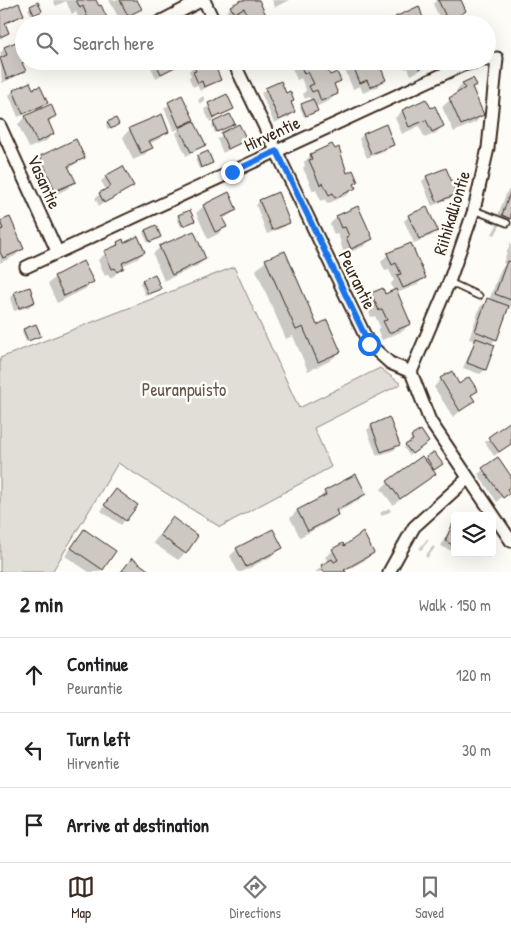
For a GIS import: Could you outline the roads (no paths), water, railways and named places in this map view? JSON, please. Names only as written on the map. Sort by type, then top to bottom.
[{"type":"street","points":[[174,15],[203,0],[210,15]]},
{"type":"street","name":"Peurantie","points":[[237,70],[369,344],[390,363],[411,372]]},
{"type":"street","name":"Hirventie","points":[[26,266],[452,70]]},
{"type":"street","name":"Riihikalliontie","points":[[411,372],[449,282],[474,210],[488,148],[492,70]]},
{"type":"street","name":"Vasantie","points":[[0,126],[57,251]]},
{"type":"street","points":[[411,372],[418,385],[430,421],[511,541]]},
{"type":"street","points":[[389,572],[414,527],[468,478]]},
{"type":"lane","points":[[474,210],[507,223]]},
{"type":"lane","points":[[449,282],[480,296]]},
{"type":"park label","name":"Peuranpuisto","points":[[184,390]]}]
